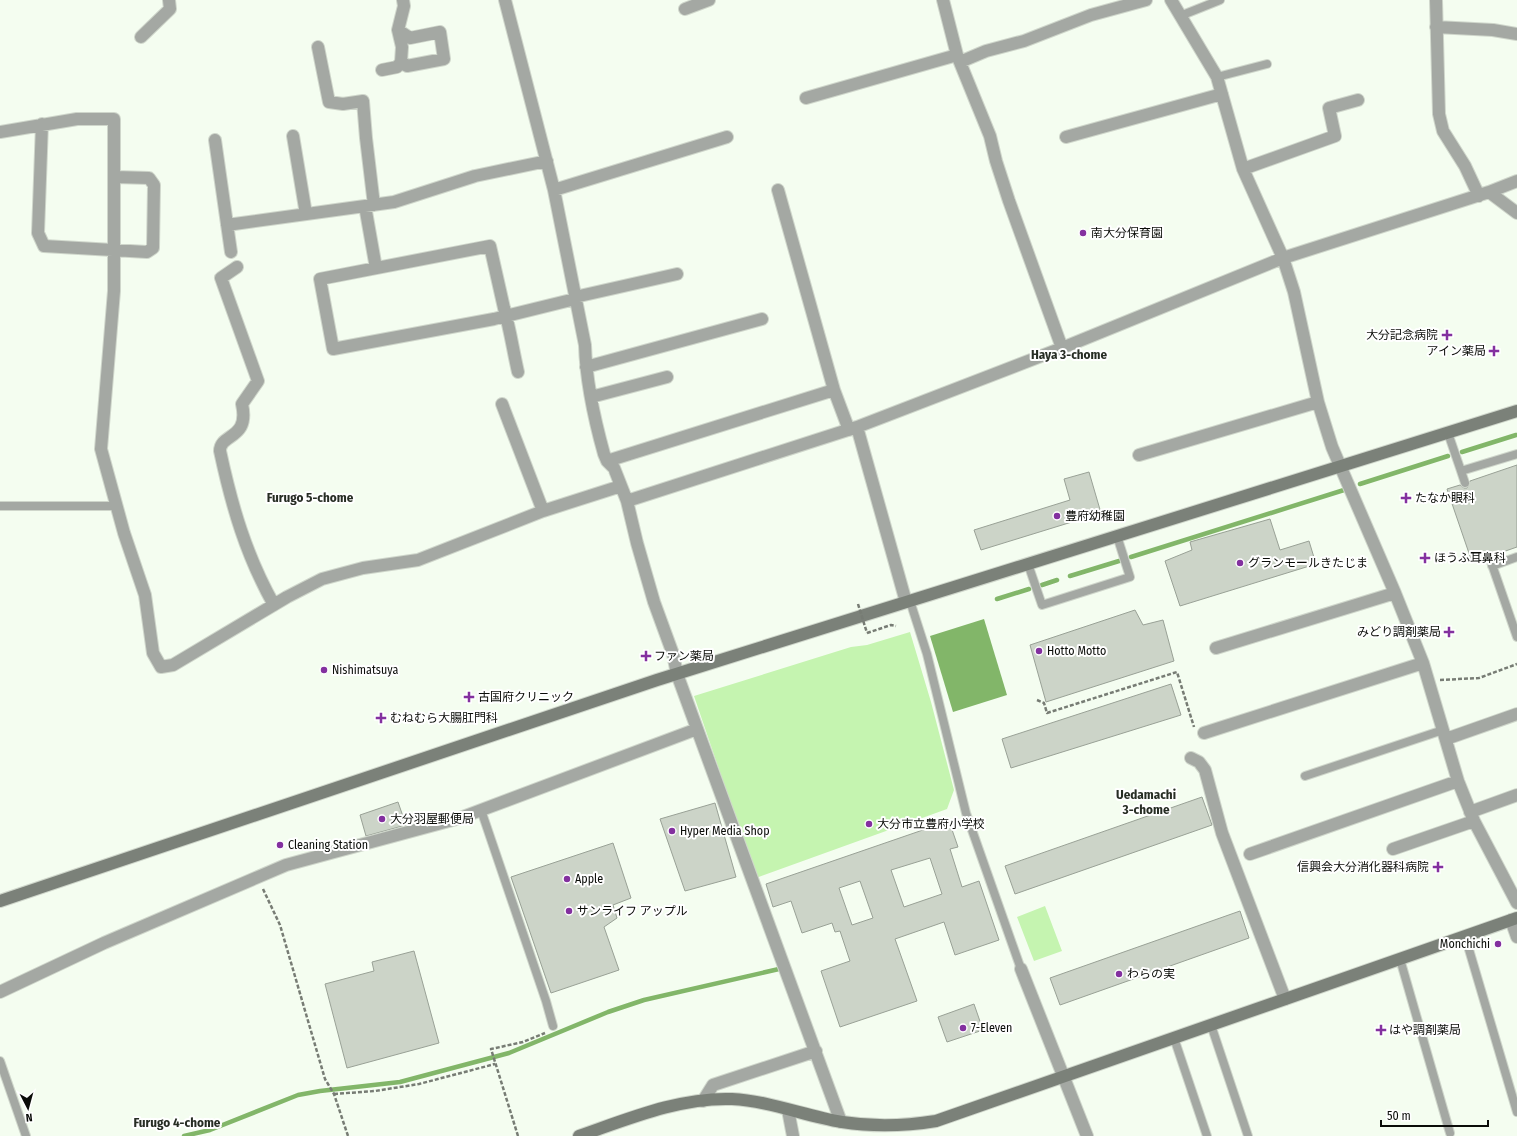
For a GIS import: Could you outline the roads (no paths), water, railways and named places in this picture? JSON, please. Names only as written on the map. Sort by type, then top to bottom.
[{"type":"street","points":[[141,37],[170,9],[168,0]]},
{"type":"street","points":[[382,70],[397,67],[401,62],[402,47],[398,30],[404,6],[403,0]]},
{"type":"street","points":[[505,0],[554,190],[585,345],[586,367],[591,397],[596,422],[607,461],[614,468],[627,501],[654,602],[672,654],[677,674],[841,1122]]},
{"type":"street","points":[[685,9],[709,0]]},
{"type":"street","points":[[943,0],[959,58],[990,136],[996,161],[1009,201],[1062,348]]},
{"type":"street","points":[[806,98],[1024,41],[1091,15],[1146,0]]},
{"type":"street","points":[[1170,0],[1217,77],[1243,169],[1283,258],[1294,292],[1318,402],[1332,447],[1395,593],[1423,663],[1458,781],[1472,816],[1517,903]]},
{"type":"street","points":[[1436,0],[1439,114],[1443,130],[1484,194],[1517,213]]},
{"type":"street","points":[[1436,27],[1493,30],[1517,34]]},
{"type":"street","points":[[398,30],[410,38],[440,32],[444,59],[407,66],[401,62]]},
{"type":"street","points":[[318,47],[329,102],[343,104],[363,101],[376,268]]},
{"type":"street","points":[[1066,137],[1222,94]]},
{"type":"street","points":[[1243,169],[1335,136],[1329,108],[1358,100]]},
{"type":"street","points":[[0,132],[78,119],[114,119],[114,291],[101,442],[102,456],[116,506],[145,595],[153,654],[161,667],[173,665],[300,590],[329,577],[363,568],[418,560],[543,511],[621,486]]},
{"type":"street","points":[[42,124],[38,233],[44,246],[147,252],[154,248],[154,185],[149,178],[115,177]]},
{"type":"street","points":[[293,136],[306,214]]},
{"type":"street","points":[[554,190],[727,137]]},
{"type":"street","points":[[214,140],[231,252]]},
{"type":"street","points":[[227,225],[370,205],[408,198],[475,176],[547,161]]},
{"type":"street","points":[[627,501],[853,428],[1062,348],[1283,258],[1484,194],[1517,182]]},
{"type":"street","points":[[778,190],[834,390],[853,428],[908,602]]},
{"type":"street","points":[[518,372],[506,315],[490,246],[320,279],[333,349],[506,315],[677,274]]},
{"type":"street","points":[[237,267],[221,278],[258,381],[242,404],[245,416],[238,432],[224,440],[220,451],[231,500],[249,556],[274,605]]},
{"type":"street","points":[[586,367],[762,319]]},
{"type":"street","points":[[591,397],[667,378]]},
{"type":"street","points":[[607,461],[834,390]]},
{"type":"street","points":[[1139,455],[1318,402]]},
{"type":"street","points":[[502,404],[543,511]]},
{"type":"street","points":[[0,902],[677,674],[1517,412]]},
{"type":"street","points":[[1216,648],[1395,593]]},
{"type":"street","points":[[1199,731],[1423,663]]},
{"type":"street","points":[[1445,735],[1517,714]]},
{"type":"street","points":[[0,992],[104,944],[286,865],[460,818],[697,729]]},
{"type":"street","points":[[1191,758],[1199,762],[1205,770],[1222,833],[1285,999]]},
{"type":"street","points":[[1250,854],[1458,781]]},
{"type":"street","points":[[1393,849],[1517,796]]},
{"type":"street","points":[[580,1136],[651,1112],[702,1101],[731,1099],[753,1101],[841,1122],[891,1126],[913,1125],[936,1121],[1514,919],[1517,937]]},
{"type":"street","points":[[1021,969],[1087,1136]]},
{"type":"street","points":[[702,1101],[713,1084],[816,1051]]},
{"type":"street","points":[[788,1110],[793,1136]]},
{"type":"lane","points":[[1180,16],[1220,0]]},
{"type":"lane","points":[[1217,77],[1267,64]]},
{"type":"lane","points":[[1448,433],[1465,483]]},
{"type":"lane","points":[[1461,471],[1517,454]]},
{"type":"lane","points":[[0,506],[116,506]]},
{"type":"lane","points":[[1028,564],[1042,605],[1130,577],[1117,536]]},
{"type":"lane","points":[[1489,556],[1517,637]]},
{"type":"lane","points":[[1492,566],[1517,557]]},
{"type":"lane","points":[[908,602],[927,654],[966,813],[1021,969]]},
{"type":"lane","points":[[1306,776],[1445,735]]},
{"type":"lane","points":[[480,810],[546,1000],[553,1026]]},
{"type":"lane","points":[[1465,936],[1517,1112]]},
{"type":"lane","points":[[1400,959],[1450,1133]]},
{"type":"lane","points":[[1211,1025],[1248,1136]]},
{"type":"lane","points":[[1174,1038],[1207,1136]]},
{"type":"lane","points":[[0,1061],[26,1136]]},
{"type":"waterway","points":[[1462,452],[1516,435]]},
{"type":"waterway","points":[[1360,484],[1448,456]]},
{"type":"waterway","points":[[1131,557],[1344,490]]},
{"type":"waterway","points":[[1070,576],[1119,561]]},
{"type":"waterway","points":[[1042,585],[1057,580]]},
{"type":"waterway","points":[[997,599],[1029,589]]},
{"type":"waterway","points":[[184,1136],[210,1130],[298,1095],[400,1082],[509,1053],[608,1012],[644,1000],[779,969]]},
{"type":"place","name":"南大分保育園","points":[[1083,233]]},
{"type":"place","name":"大分記念病院","points":[[1447,335]]},
{"type":"place","name":"アイン薬局","points":[[1494,351]]},
{"type":"place","name":"たなか眼科","points":[[1406,498]]},
{"type":"place","name":"豊府幼稚園","points":[[1057,516]]},
{"type":"place","name":"ほうふ耳鼻科","points":[[1425,558]]},
{"type":"place","name":"グランモールきたじま","points":[[1240,563]]},
{"type":"place","name":"みどり調剤薬局","points":[[1449,632]]},
{"type":"place","name":"Hotto Motto","points":[[1039,651]]},
{"type":"place","name":"ファン薬局","points":[[646,656]]},
{"type":"place","name":"Nishimatsuya","points":[[324,670]]},
{"type":"place","name":"古国府クリニック","points":[[469,697]]},
{"type":"place","name":"むねむら大腸肛門科","points":[[381,718]]},
{"type":"place","name":"大分羽屋郵便局","points":[[382,819]]},
{"type":"place","name":"大分市立豊府小学校","points":[[869,824]]},
{"type":"place","name":"Hyper Media Shop","points":[[672,831]]},
{"type":"place","name":"Cleaning Station","points":[[280,845]]},
{"type":"place","name":"信興会大分消化器科病院","points":[[1438,867]]},
{"type":"place","name":"Apple","points":[[567,879]]},
{"type":"place","name":"サンライフ アップル","points":[[569,911]]},
{"type":"place","name":"Monchichi","points":[[1498,944]]},
{"type":"place","name":"わらの実","points":[[1119,974]]},
{"type":"place","name":"7-Eleven","points":[[963,1028]]},
{"type":"place","name":"はや調剤薬局","points":[[1381,1030]]},
{"type":"district","name":"Haya 3-chome","points":[[1069,354]]},
{"type":"district","name":"Furugo 5-chome","points":[[310,497]]},
{"type":"district","name":"Uedamachi 3-chome","points":[[1146,802]]},
{"type":"district","name":"Furugo 4-chome","points":[[177,1122]]}]
